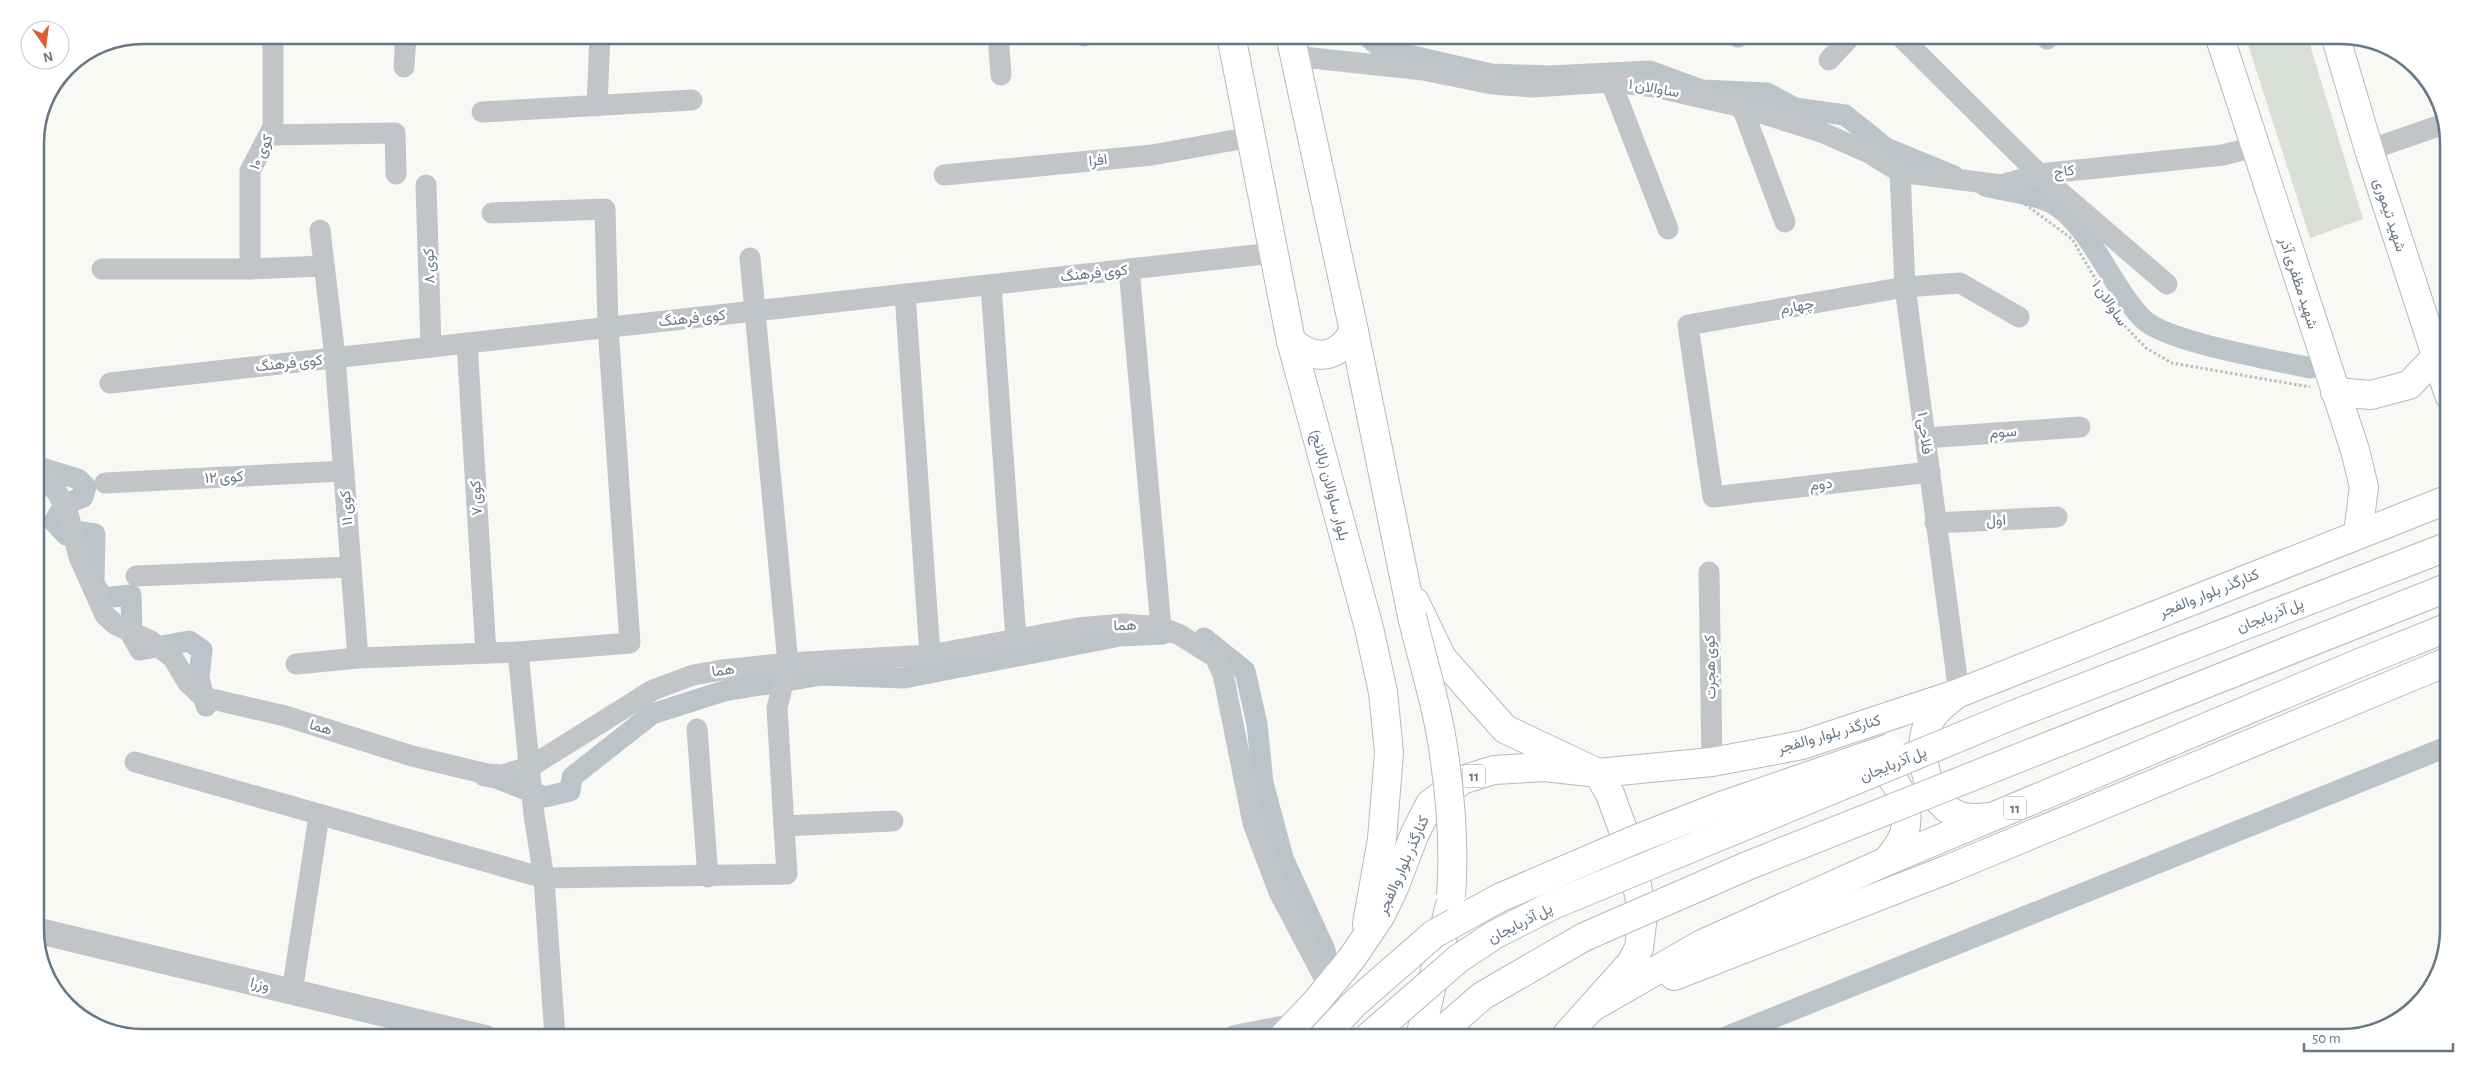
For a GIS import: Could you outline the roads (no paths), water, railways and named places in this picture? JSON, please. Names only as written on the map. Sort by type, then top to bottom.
[{"type":"main road","name":"بلوار ساوالان (بالانج)","points":[[1233,44],[1291,341],[1369,628],[1383,692],[1389,754],[1382,839],[1365,938]]},
{"type":"main road","name":"شهید مظفری آذر","points":[[2222,44],[2254,147],[2355,450],[2364,487],[2358,534]]},
{"type":"main road","name":"شهید تیموری","points":[[2338,44],[2440,369]]},
{"type":"main road","points":[[1292,46],[1354,331],[1412,616],[1441,734],[1450,814],[1453,865],[1451,896],[1442,945],[1422,1029]]},
{"type":"main road","points":[[1291,341],[1303,352],[1318,356],[1333,353],[1346,344],[1354,331]]},
{"type":"main road","points":[[2335,392],[2371,395],[2409,385],[2436,357]]},
{"type":"main road","name":"کنارگذر بلوار والفجر","points":[[1291,1029],[1317,1001],[1381,914],[1394,888],[1415,833],[1430,804],[1462,780],[1494,770],[1545,767],[1598,773],[1712,762],[1802,745],[1958,693],[2440,502]]},
{"type":"main road","name":"پل آذربایجان","points":[[1378,1029],[1458,959],[1494,935],[1553,905],[2013,715],[2440,549]]},
{"type":"main road","points":[[1404,577],[1442,658],[1505,729],[1598,773],[1610,794],[1629,846],[1643,915],[1639,948],[1631,963],[1591,1008]]},
{"type":"main road","points":[[1444,1029],[1482,996],[1593,934],[1747,866],[2440,591]]},
{"type":"main road","name":"11","points":[[1572,1029],[1591,1008],[1702,944],[1887,861],[2356,664],[2440,631]]},
{"type":"main road","points":[[1591,1008],[1952,868],[2440,665]]},
{"type":"main road","points":[[1958,693],[1938,708],[1929,723],[1924,738],[1924,771],[1932,790],[1950,811],[1962,817],[1997,816]]},
{"type":"main road","points":[[1330,1029],[1355,1003],[1434,934],[1499,898],[1634,840],[1873,752],[2013,715]]},
{"type":"main road","name":"11","points":[[1802,745],[1847,753],[1877,763],[1895,781],[1905,805],[1905,832],[1899,846],[1887,861]]},
{"type":"street","name":"کوی ۱۰","points":[[250,269],[250,171],[273,127],[273,44]]},
{"type":"street","points":[[404,67],[405,44]]},
{"type":"street","points":[[597,106],[600,44]]},
{"type":"street","points":[[999,44],[1002,75]]},
{"type":"street","points":[[1829,60],[1844,44]]},
{"type":"street","name":"کاج","points":[[1908,44],[2039,174],[2223,155],[2254,147]]},
{"type":"street","name":"ساوالان ۱","points":[[1292,46],[1492,84],[1533,87],[1611,82],[1655,87],[1742,107],[1821,132],[1869,153],[1900,172],[2001,185],[2039,174]]},
{"type":"street","points":[[1611,82],[1668,229]]},
{"type":"street","points":[[482,112],[692,100]]},
{"type":"street","points":[[1742,107],[1785,222]]},
{"type":"street","points":[[2370,150],[2438,126]]},
{"type":"street","points":[[269,135],[395,133],[396,174]]},
{"type":"street","name":"افرا","points":[[944,175],[1152,155],[1252,137]]},
{"type":"street","name":"فلاحی ۱","points":[[1900,172],[1905,287],[1958,693]]},
{"type":"street","points":[[2039,174],[2166,284]]},
{"type":"street","name":"کوی ۸","points":[[426,185],[431,347]]},
{"type":"street","points":[[296,664],[358,658],[518,652],[630,643],[608,327],[605,210],[492,214]]},
{"type":"street","name":"کوی ۱۱","points":[[320,230],[335,358],[358,658]]},
{"type":"street","name":"کوی فرهنگ","points":[[110,383],[1273,253]]},
{"type":"street","points":[[136,762],[319,816],[544,878],[708,877],[787,874],[778,708],[788,663],[750,258]]},
{"type":"street","points":[[102,269],[250,269],[324,266]]},
{"type":"street","points":[[1129,269],[1161,627]]},
{"type":"street","name":"چهارم","points":[[1713,496],[1688,324],[1905,287],[1960,283],[2019,317]]},
{"type":"street","points":[[991,285],[1016,639]]},
{"type":"street","points":[[905,294],[930,655]]},
{"type":"street","name":"کوی ۷","points":[[467,343],[486,653]]},
{"type":"street","name":"سوم","points":[[1926,438],[2080,427]]},
{"type":"street","name":"کوی ۱۲","points":[[105,483],[344,471]]},
{"type":"street","name":"دوم","points":[[1713,496],[1930,472]]},
{"type":"street","name":"هما","points":[[44,477],[58,494],[68,513],[79,557],[105,614],[116,625],[151,642],[172,658],[188,683],[203,697],[285,716],[412,756],[487,774],[502,774],[530,766],[653,690],[673,680],[700,673],[788,663],[930,655],[1078,628],[1105,625],[1124,624],[1161,627],[1180,635],[1215,657],[1223,674],[1253,823],[1279,892],[1328,986]]},
{"type":"street","name":"اول","points":[[1935,523],[2057,516]]},
{"type":"street","points":[[136,576],[351,567]]},
{"type":"street","name":"کوی هجرت","points":[[1709,572],[1712,762]]},
{"type":"street","points":[[518,652],[534,815],[544,878],[555,1029]]},
{"type":"street","points":[[698,729],[708,877]]},
{"type":"street","points":[[292,992],[319,816]]},
{"type":"street","points":[[784,826],[893,821]]},
{"type":"street","name":"وزرا","points":[[44,932],[447,1029]]},
{"type":"waterway","points":[[1376,44],[1382,49],[1491,74],[1550,76],[1650,71],[1702,90],[1767,93],[1795,108],[1845,115],[1886,148],[1954,176]]},
{"type":"waterway","points":[[1985,186],[2044,200],[2061,209],[2083,233],[2132,307],[2143,319],[2155,327],[2197,343],[2310,368]]},
{"type":"waterway","points":[[44,469],[78,479],[86,487],[83,497],[64,505],[54,522],[66,535],[81,532],[95,534],[94,584],[103,598],[131,595],[132,636],[140,650],[189,641],[202,650],[199,678],[206,706]]},
{"type":"waterway","points":[[484,776],[496,778],[545,797],[570,791],[572,777],[652,714],[724,691],[822,675],[904,678],[1120,636],[1164,634]]},
{"type":"waterway","points":[[1204,638],[1245,671],[1257,724],[1263,783],[1283,858],[1325,950],[1330,980]]},
{"type":"waterway","points":[[1745,1029],[2440,750]]}]
